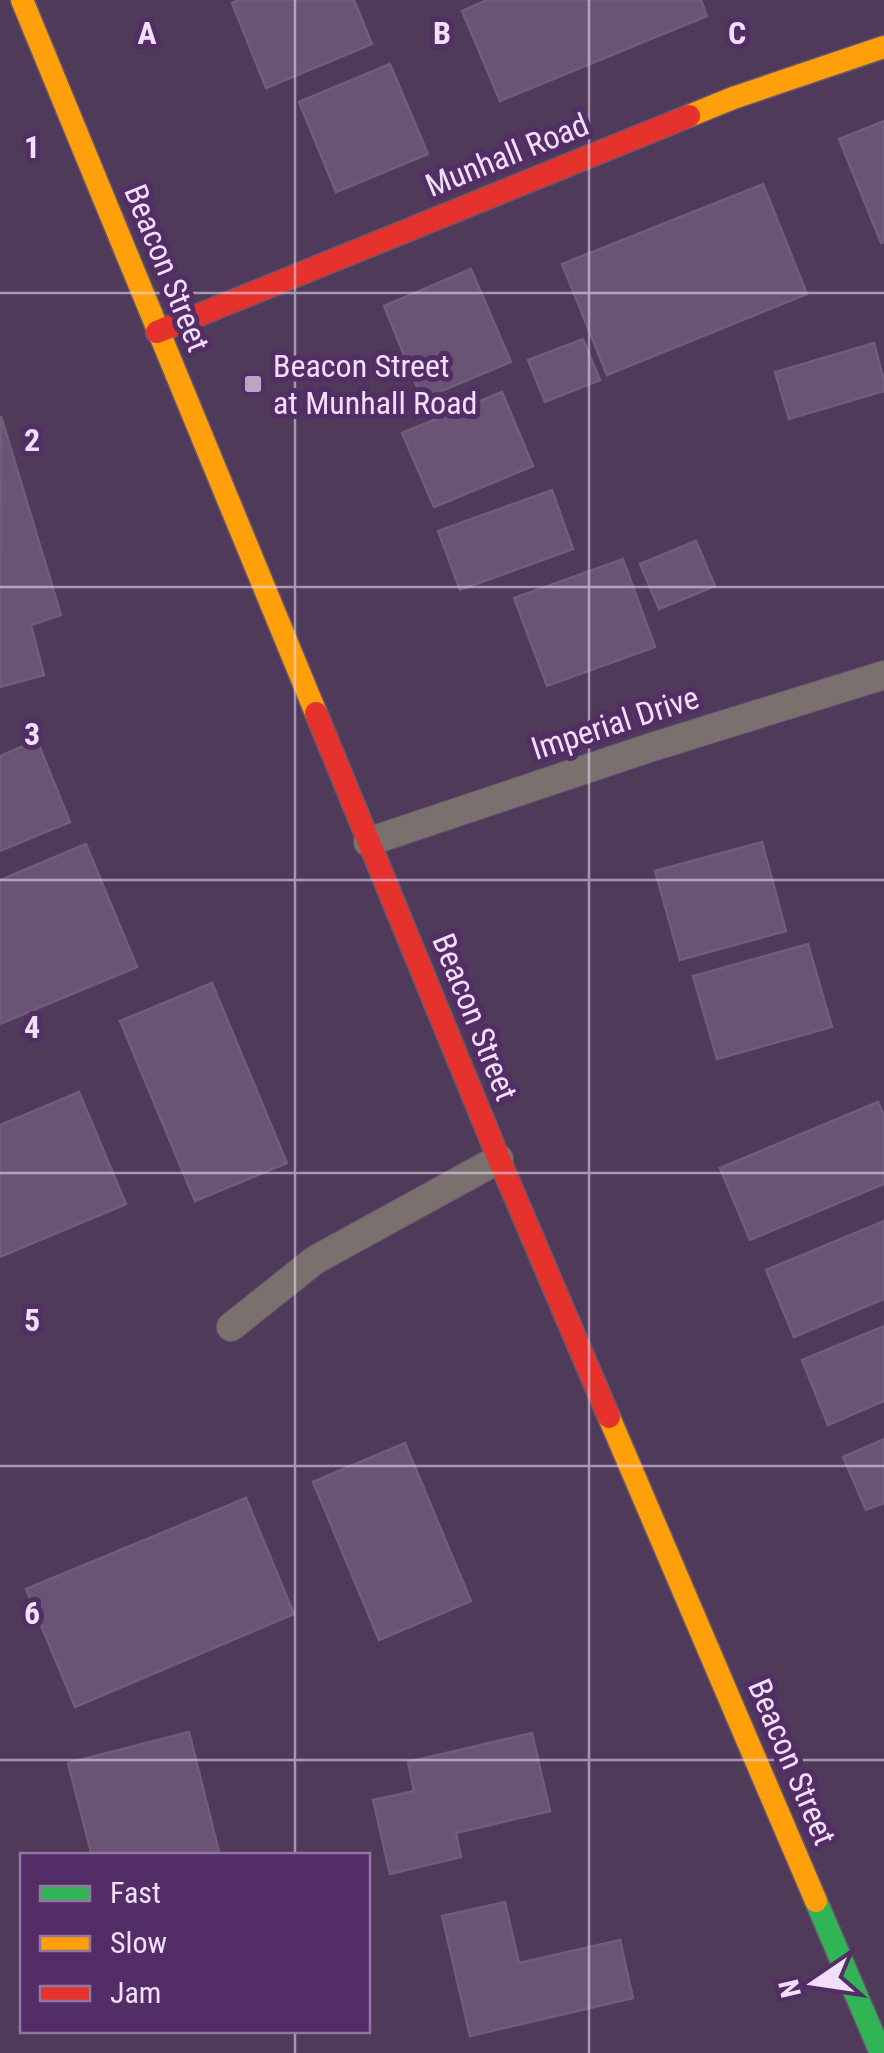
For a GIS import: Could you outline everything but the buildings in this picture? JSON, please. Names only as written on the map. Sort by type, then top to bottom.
[{"type":"main road","name":"Beacon Street","points":[[22,0],[499,1159],[880,2053]]},
{"type":"main road","name":"Munhall Road","points":[[157,332],[734,98],[884,47]]},
{"type":"lane","name":"Imperial Drive","points":[[368,842],[884,675]]},
{"type":"lane","points":[[231,1328],[315,1260],[499,1159]]},
{"type":"traffic: fast","points":[[816,1901],[881,2053]]},
{"type":"traffic: slow","points":[[22,0],[316,713]]},
{"type":"traffic: slow","points":[[689,116],[884,47]]},
{"type":"traffic: slow","points":[[609,1417],[816,1901]]},
{"type":"traffic: jam","points":[[157,332],[689,116]]},
{"type":"traffic: jam","points":[[316,713],[609,1417]]},
{"type":"place","name":"Beacon Street at Munhall Road","points":[[253,384]]}]
